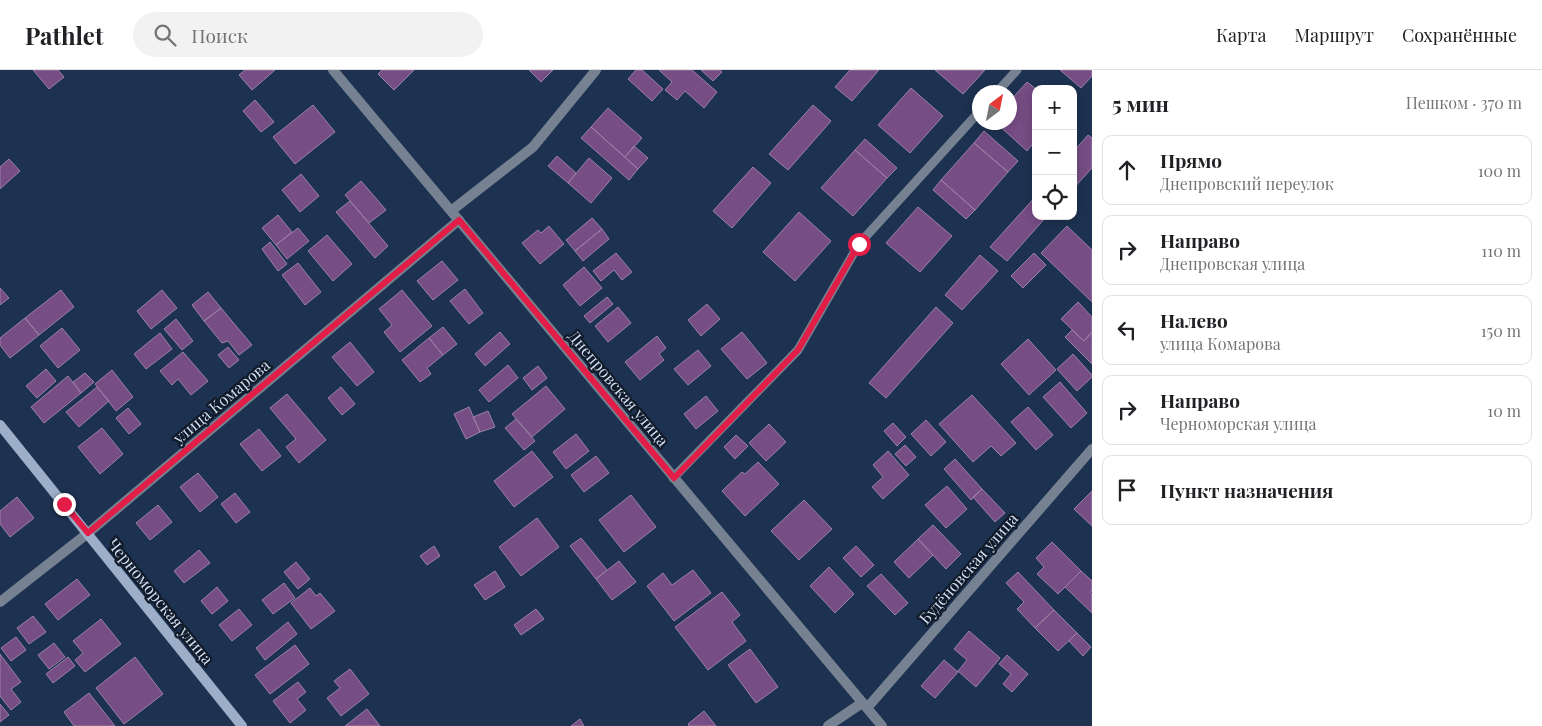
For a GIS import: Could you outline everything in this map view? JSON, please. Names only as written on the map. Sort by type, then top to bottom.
[{"type":"street","name":"Днепровская улица","points":[[333,70],[882,726]]},
{"type":"street","points":[[451,211],[533,147],[596,70]]},
{"type":"street","name":"улица Комарова","points":[[0,602],[88,533],[459,220]]},
{"type":"street","name":"Черноморская улица","points":[[0,425],[242,726]]},
{"type":"street","name":"Будёновская улица","points":[[828,726],[864,705],[1092,449]]},
{"type":"lane","points":[[1003,85],[1017,70]]},
{"type":"lane","points":[[674,478],[798,350],[859,244],[972,121]]},
{"type":"building","points":[[33,70],[58,70],[64,77],[49,89]]},
{"type":"building","points":[[245,70],[275,70],[252,90],[239,75]]},
{"type":"building","points":[[382,70],[414,70],[394,90],[378,74]]},
{"type":"building","points":[[529,70],[553,70],[541,82]]},
{"type":"building","points":[[636,70],[642,70],[663,89],[652,101],[628,79]]},
{"type":"building","points":[[659,70],[692,70],[717,92],[704,108],[685,91],[677,100],[665,90],[672,82]]},
{"type":"building","points":[[701,70],[720,70],[722,72],[713,81]]},
{"type":"building","points":[[850,70],[879,70],[852,101],[835,87]]},
{"type":"building","points":[[935,70],[985,70],[963,94]]},
{"type":"building","points":[[1060,70],[1092,70],[1092,76],[1081,88]]},
{"type":"building","points":[[1027,82],[1032,86],[1032,145],[1027,151],[1004,130],[1017,130],[1017,93]]},
{"type":"building","points":[[911,88],[943,116],[910,153],[878,125]]},
{"type":"building","points":[[255,100],[274,122],[261,132],[243,111]]},
{"type":"building","points":[[313,105],[335,132],[295,164],[273,137]]},
{"type":"building","points":[[813,105],[831,121],[788,170],[769,154]]},
{"type":"building","points":[[608,108],[642,138],[625,157],[591,127]]},
{"type":"building","points":[[591,127],[638,169],[629,180],[581,138]]},
{"type":"building","points":[[984,131],[1018,161],[1008,172],[974,143]]},
{"type":"building","points":[[1088,135],[1092,138],[1092,168],[1077,185],[1077,175],[1077,147]]},
{"type":"building","points":[[865,139],[897,168],[887,178],[855,150]]},
{"type":"building","points":[[974,143],[1008,172],[975,210],[941,180]]},
{"type":"building","points":[[634,146],[648,158],[638,169],[625,157]]},
{"type":"building","points":[[855,150],[887,178],[853,216],[821,188]]},
{"type":"building","points":[[557,156],[576,173],[568,183],[548,166]]},
{"type":"building","points":[[589,158],[612,178],[591,203],[568,183]]},
{"type":"building","points":[[9,159],[20,171],[0,189],[0,167]]},
{"type":"building","points":[[753,167],[771,183],[732,228],[713,211]]},
{"type":"building","points":[[301,174],[319,196],[300,212],[282,190]]},
{"type":"building","points":[[941,180],[975,210],[966,219],[933,190]]},
{"type":"building","points":[[361,181],[386,210],[369,223],[345,195]]},
{"type":"building","points":[[1032,200],[1032,220],[1043,220],[1007,261],[990,247]]},
{"type":"building","points":[[350,201],[388,246],[375,258],[336,212]]},
{"type":"building","points":[[918,207],[952,236],[920,272],[886,243]]},
{"type":"building","points":[[799,212],[831,241],[795,281],[763,252]]},
{"type":"building","points":[[278,215],[292,232],[276,245],[262,228]]},
{"type":"building","points":[[592,218],[602,229],[575,251],[566,240]]},
{"type":"building","points":[[549,226],[564,244],[540,264],[522,243],[538,230],[541,233]]},
{"type":"building","points":[[1067,226],[1092,250],[1092,302],[1041,253]]},
{"type":"building","points":[[298,228],[309,241],[287,259],[276,245]]},
{"type":"building","points":[[602,229],[609,239],[583,261],[575,251]]},
{"type":"building","points":[[327,235],[352,264],[333,281],[308,251]]},
{"type":"building","points":[[270,242],[287,264],[278,271],[262,249]]},
{"type":"building","points":[[616,253],[632,272],[622,280],[614,270],[601,281],[593,271]]},
{"type":"building","points":[[1034,253],[1046,265],[1023,288],[1011,276]]},
{"type":"building","points":[[980,255],[998,271],[962,310],[945,295]]},
{"type":"building","points":[[442,261],[458,280],[433,300],[417,281]]},
{"type":"building","points":[[298,263],[321,292],[305,305],[282,275]]},
{"type":"building","points":[[584,267],[602,288],[580,306],[563,285]]},
{"type":"building","points":[[0,288],[9,298],[0,305]]},
{"type":"building","points":[[465,289],[483,313],[469,324],[450,301]]},
{"type":"building","points":[[61,290],[74,307],[39,335],[25,318]]},
{"type":"building","points":[[162,290],[177,308],[151,329],[137,311]]},
{"type":"building","points":[[402,290],[432,326],[400,352],[384,332],[392,325],[379,309]]},
{"type":"building","points":[[208,292],[221,308],[204,321],[192,305]]},
{"type":"building","points":[[607,297],[613,304],[590,323],[584,316]]},
{"type":"building","points":[[1078,302],[1092,317],[1092,332],[1084,341],[1061,319]]},
{"type":"building","points":[[707,304],[720,319],[701,336],[688,320]]},
{"type":"building","points":[[618,307],[631,323],[608,342],[595,326]]},
{"type":"building","points":[[936,307],[953,323],[886,398],[869,383]]},
{"type":"building","points":[[221,308],[252,345],[239,355],[228,341],[222,343],[204,321]]},
{"type":"building","points":[[25,318],[39,335],[10,358],[0,345],[0,338]]},
{"type":"building","points":[[176,319],[193,341],[182,350],[164,329]]},
{"type":"building","points":[[443,327],[457,344],[443,355],[429,338]]},
{"type":"building","points":[[62,328],[80,350],[58,368],[40,346]]},
{"type":"building","points":[[1072,330],[1084,341],[1092,332],[1092,364],[1065,337]]},
{"type":"building","points":[[500,332],[510,344],[485,366],[475,354]]},
{"type":"building","points":[[742,332],[767,363],[747,379],[721,349]]},
{"type":"building","points":[[160,333],[172,349],[146,369],[134,354]]},
{"type":"building","points":[[657,336],[666,348],[659,354],[664,360],[640,380],[625,362]]},
{"type":"building","points":[[429,338],[443,355],[427,368],[431,374],[420,382],[402,360]]},
{"type":"building","points":[[1028,339],[1056,370],[1029,395],[1001,364]]},
{"type":"building","points":[[350,342],[374,372],[357,386],[332,357]]},
{"type":"building","points":[[228,347],[239,360],[229,368],[218,355]]},
{"type":"building","points":[[698,350],[711,366],[688,385],[674,369]]},
{"type":"building","points":[[183,352],[208,381],[191,395],[178,379],[172,385],[160,371]]},
{"type":"building","points":[[1073,354],[1092,375],[1077,391],[1057,369]]},
{"type":"building","points":[[508,365],[518,378],[489,402],[479,390]]},
{"type":"building","points":[[538,366],[547,378],[532,390],[523,378]]},
{"type":"building","points":[[46,369],[56,381],[37,398],[26,386]]},
{"type":"building","points":[[112,370],[133,397],[116,411],[95,384]]},
{"type":"building","points":[[85,373],[94,382],[81,393],[73,382]]},
{"type":"building","points":[[68,376],[81,393],[44,423],[31,407]]},
{"type":"building","points":[[1060,382],[1087,413],[1071,428],[1043,397]]},
{"type":"building","points":[[546,386],[565,409],[532,437],[512,414]]},
{"type":"building","points":[[97,387],[109,401],[79,427],[66,412]]},
{"type":"building","points":[[341,387],[355,404],[342,415],[328,398]]},
{"type":"building","points":[[287,394],[326,440],[299,463],[286,447],[296,439],[270,408]]},
{"type":"building","points":[[972,395],[1016,443],[1001,456],[991,446],[973,462],[939,424]]},
{"type":"building","points":[[706,396],[718,411],[696,429],[684,414]]},
{"type":"building","points":[[469,407],[480,432],[466,439],[454,414]]},
{"type":"building","points":[[1028,407],[1053,435],[1036,450],[1011,422]]},
{"type":"building","points":[[128,408],[141,424],[129,434],[116,418]]},
{"type":"building","points":[[488,411],[495,427],[480,432],[473,417]]},
{"type":"building","points":[[516,419],[535,441],[524,450],[505,428]]},
{"type":"building","points":[[926,420],[946,442],[931,456],[911,434]]},
{"type":"building","points":[[893,423],[906,437],[897,446],[884,431]]},
{"type":"building","points":[[769,424],[786,442],[766,461],[749,443]]},
{"type":"building","points":[[102,428],[123,454],[100,474],[78,447]]},
{"type":"building","points":[[259,429],[281,456],[262,471],[240,444]]},
{"type":"building","points":[[576,434],[589,451],[566,469],[553,452]]},
{"type":"building","points":[[736,435],[748,446],[735,459],[724,447]]},
{"type":"building","points":[[905,445],[916,457],[906,466],[895,454]]},
{"type":"building","points":[[532,451],[553,477],[514,507],[494,481]]},
{"type":"building","points":[[888,451],[909,475],[883,499],[872,487],[883,477],[873,465]]},
{"type":"building","points":[[596,456],[609,473],[584,492],[571,475]]},
{"type":"building","points":[[955,459],[982,489],[971,500],[944,469]]},
{"type":"building","points":[[758,462],[779,484],[745,516],[722,491],[742,472],[745,474]]},
{"type":"building","points":[[198,473],[218,497],[200,512],[180,487]]},
{"type":"building","points":[[947,486],[967,509],[946,528],[925,505]]},
{"type":"building","points":[[982,489],[1005,513],[995,522],[973,497]]},
{"type":"building","points":[[1092,491],[1092,526],[1074,509]]},
{"type":"building","points":[[235,493],[250,512],[236,523],[221,504]]},
{"type":"building","points":[[631,495],[656,527],[624,552],[599,520]]},
{"type":"building","points":[[17,497],[34,518],[10,537],[0,524],[0,511]]},
{"type":"building","points":[[804,500],[832,529],[799,560],[771,531]]},
{"type":"building","points":[[158,505],[172,522],[150,540],[136,523]]},
{"type":"building","points":[[537,518],[559,547],[521,576],[499,547]]},
{"type":"building","points":[[933,525],[961,554],[946,569],[918,539]]},
{"type":"building","points":[[581,538],[607,570],[596,579],[570,546]]},
{"type":"building","points":[[918,539],[933,555],[909,578],[894,562]]},
{"type":"building","points":[[1052,542],[1081,571],[1058,594],[1037,574],[1044,567],[1036,558]]},
{"type":"building","points":[[434,546],[440,556],[427,565],[420,556]]},
{"type":"building","points":[[856,546],[874,565],[861,577],[843,558]]},
{"type":"building","points":[[199,550],[210,563],[184,583],[174,571]]},
{"type":"building","points":[[619,561],[636,582],[612,600],[596,579]]},
{"type":"building","points":[[296,562],[310,579],[298,589],[284,572]]},
{"type":"building","points":[[829,567],[854,594],[835,613],[810,586]]},
{"type":"building","points":[[693,570],[711,593],[674,621],[647,586],[663,573],[672,585]]},
{"type":"building","points":[[495,571],[505,587],[485,600],[474,585]]},
{"type":"building","points":[[1081,571],[1092,581],[1092,591],[1090,592],[1092,594],[1092,613],[1065,587]]},
{"type":"building","points":[[1018,572],[1054,610],[1035,628],[1017,609],[1024,602],[1006,583]]},
{"type":"building","points":[[881,574],[908,603],[895,615],[867,586]]},
{"type":"building","points":[[77,579],[90,595],[58,620],[45,604]]},
{"type":"building","points":[[284,583],[295,598],[273,614],[262,600]]},
{"type":"building","points":[[217,587],[228,601],[212,614],[201,601]]},
{"type":"building","points":[[310,588],[316,596],[320,593],[335,611],[311,629],[291,603]]},
{"type":"building","points":[[722,592],[740,615],[732,622],[746,641],[708,670],[675,627]]},
{"type":"building","points":[[239,609],[252,625],[232,641],[219,625]]},
{"type":"building","points":[[536,609],[544,619],[521,635],[514,625]]},
{"type":"building","points":[[1054,610],[1077,633],[1058,651],[1035,628]]},
{"type":"building","points":[[33,616],[46,632],[29,644],[17,628]]},
{"type":"building","points":[[101,619],[121,644],[85,672],[75,660],[83,653],[73,641]]},
{"type":"building","points":[[288,622],[297,634],[265,660],[256,648]]},
{"type":"building","points":[[969,631],[1000,658],[976,687],[958,671],[967,660],[954,649]]},
{"type":"building","points":[[1077,633],[1091,647],[1083,656],[1069,641]]},
{"type":"building","points":[[16,637],[26,650],[11,661],[1,648]]},
{"type":"building","points":[[54,643],[65,657],[49,669],[38,655]]},
{"type":"building","points":[[295,645],[309,664],[270,694],[255,675]]},
{"type":"building","points":[[750,649],[778,687],[756,703],[728,665]]},
{"type":"building","points":[[0,654],[21,682],[11,689],[21,702],[11,710],[0,696]]},
{"type":"building","points":[[1007,655],[1028,674],[1012,692],[1003,684],[1011,674],[999,664]]},
{"type":"building","points":[[68,657],[75,666],[53,683],[46,674]]},
{"type":"building","points":[[135,657],[163,694],[124,724],[96,688]]},
{"type":"building","points":[[944,660],[958,672],[935,698],[921,686]]},
{"type":"building","points":[[350,669],[369,694],[341,716],[327,698],[340,688],[334,681]]},
{"type":"building","points":[[298,682],[306,692],[297,699],[306,710],[290,723],[273,701]]},
{"type":"building","points":[[89,693],[115,726],[74,726],[64,712]]},
{"type":"building","points":[[0,704],[9,715],[0,722]]},
{"type":"building","points":[[367,709],[380,726],[345,726]]},
{"type":"building","points":[[704,711],[716,726],[689,726],[688,724]]},
{"type":"building","points":[[580,719],[584,726],[571,726]]},
{"type":"route","points":[[64,504],[88,533],[459,220],[674,478],[798,350],[859,244]]}]
